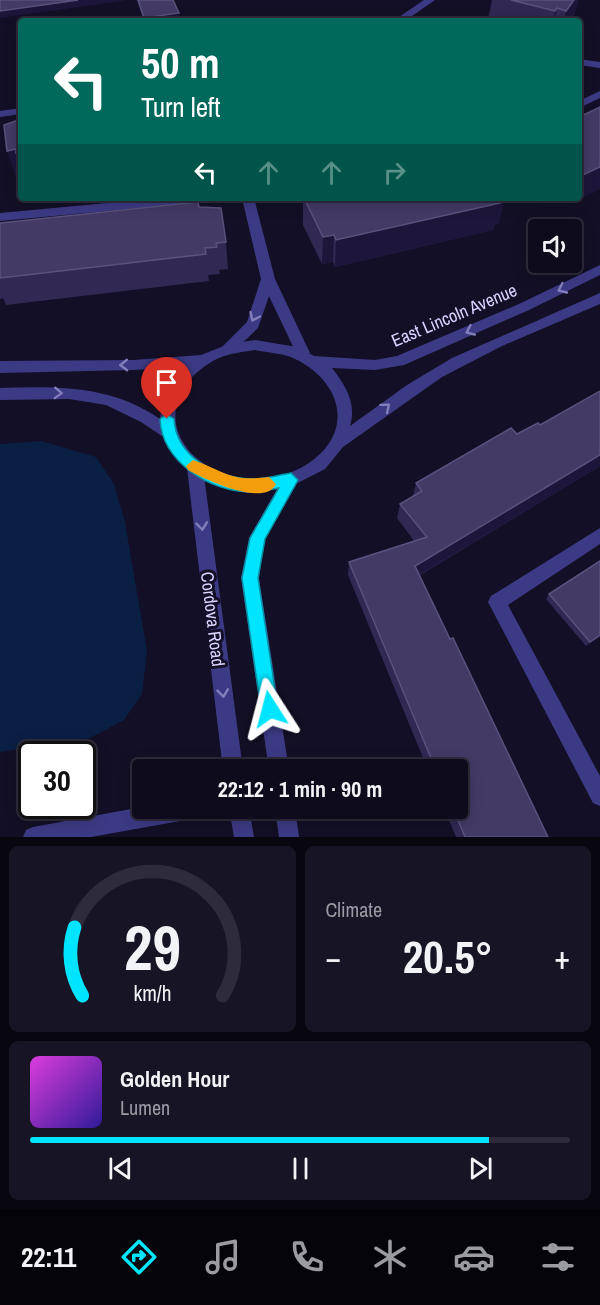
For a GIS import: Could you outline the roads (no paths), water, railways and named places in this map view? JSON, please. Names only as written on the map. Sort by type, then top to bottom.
[{"type":"street","points":[[402,18],[429,0]]},
{"type":"street","points":[[582,62],[600,65]]},
{"type":"street","points":[[582,103],[600,94]]},
{"type":"street","points":[[0,114],[18,111]]},
{"type":"street","points":[[0,217],[171,201]]},
{"type":"street","points":[[249,201],[268,279],[309,357]]},
{"type":"street","name":"East Lincoln Avenue","points":[[309,357],[353,365],[399,361],[600,270]]},
{"type":"street","points":[[228,348],[252,324],[268,279]]},
{"type":"street","points":[[0,394],[56,392],[95,395],[121,402],[145,415],[168,433],[179,452],[195,468],[220,481],[250,486],[291,480],[312,469],[340,442],[395,400],[437,373],[477,351],[600,298]]},
{"type":"street","points":[[168,433],[168,408],[172,393],[183,378],[203,360],[228,348],[255,345],[282,346],[309,357],[330,373],[343,392],[347,408],[340,442]]},
{"type":"street","points":[[0,367],[133,365],[203,360]]},
{"type":"street","name":"Cordova Road","points":[[195,468],[232,759]]},
{"type":"street","points":[[277,759],[250,578],[257,538],[291,480]]},
{"type":"street","points":[[600,535],[497,602],[600,796]]},
{"type":"street","points":[[33,837],[135,819]]},
{"type":"street","points":[[240,819],[244,837]]},
{"type":"street","points":[[287,819],[289,837]]},
{"type":"water","points":[[41,441],[96,457],[114,484],[125,522],[147,651],[142,694],[124,720],[90,738],[71,741],[18,741],[18,749],[0,752],[0,444]]}]
